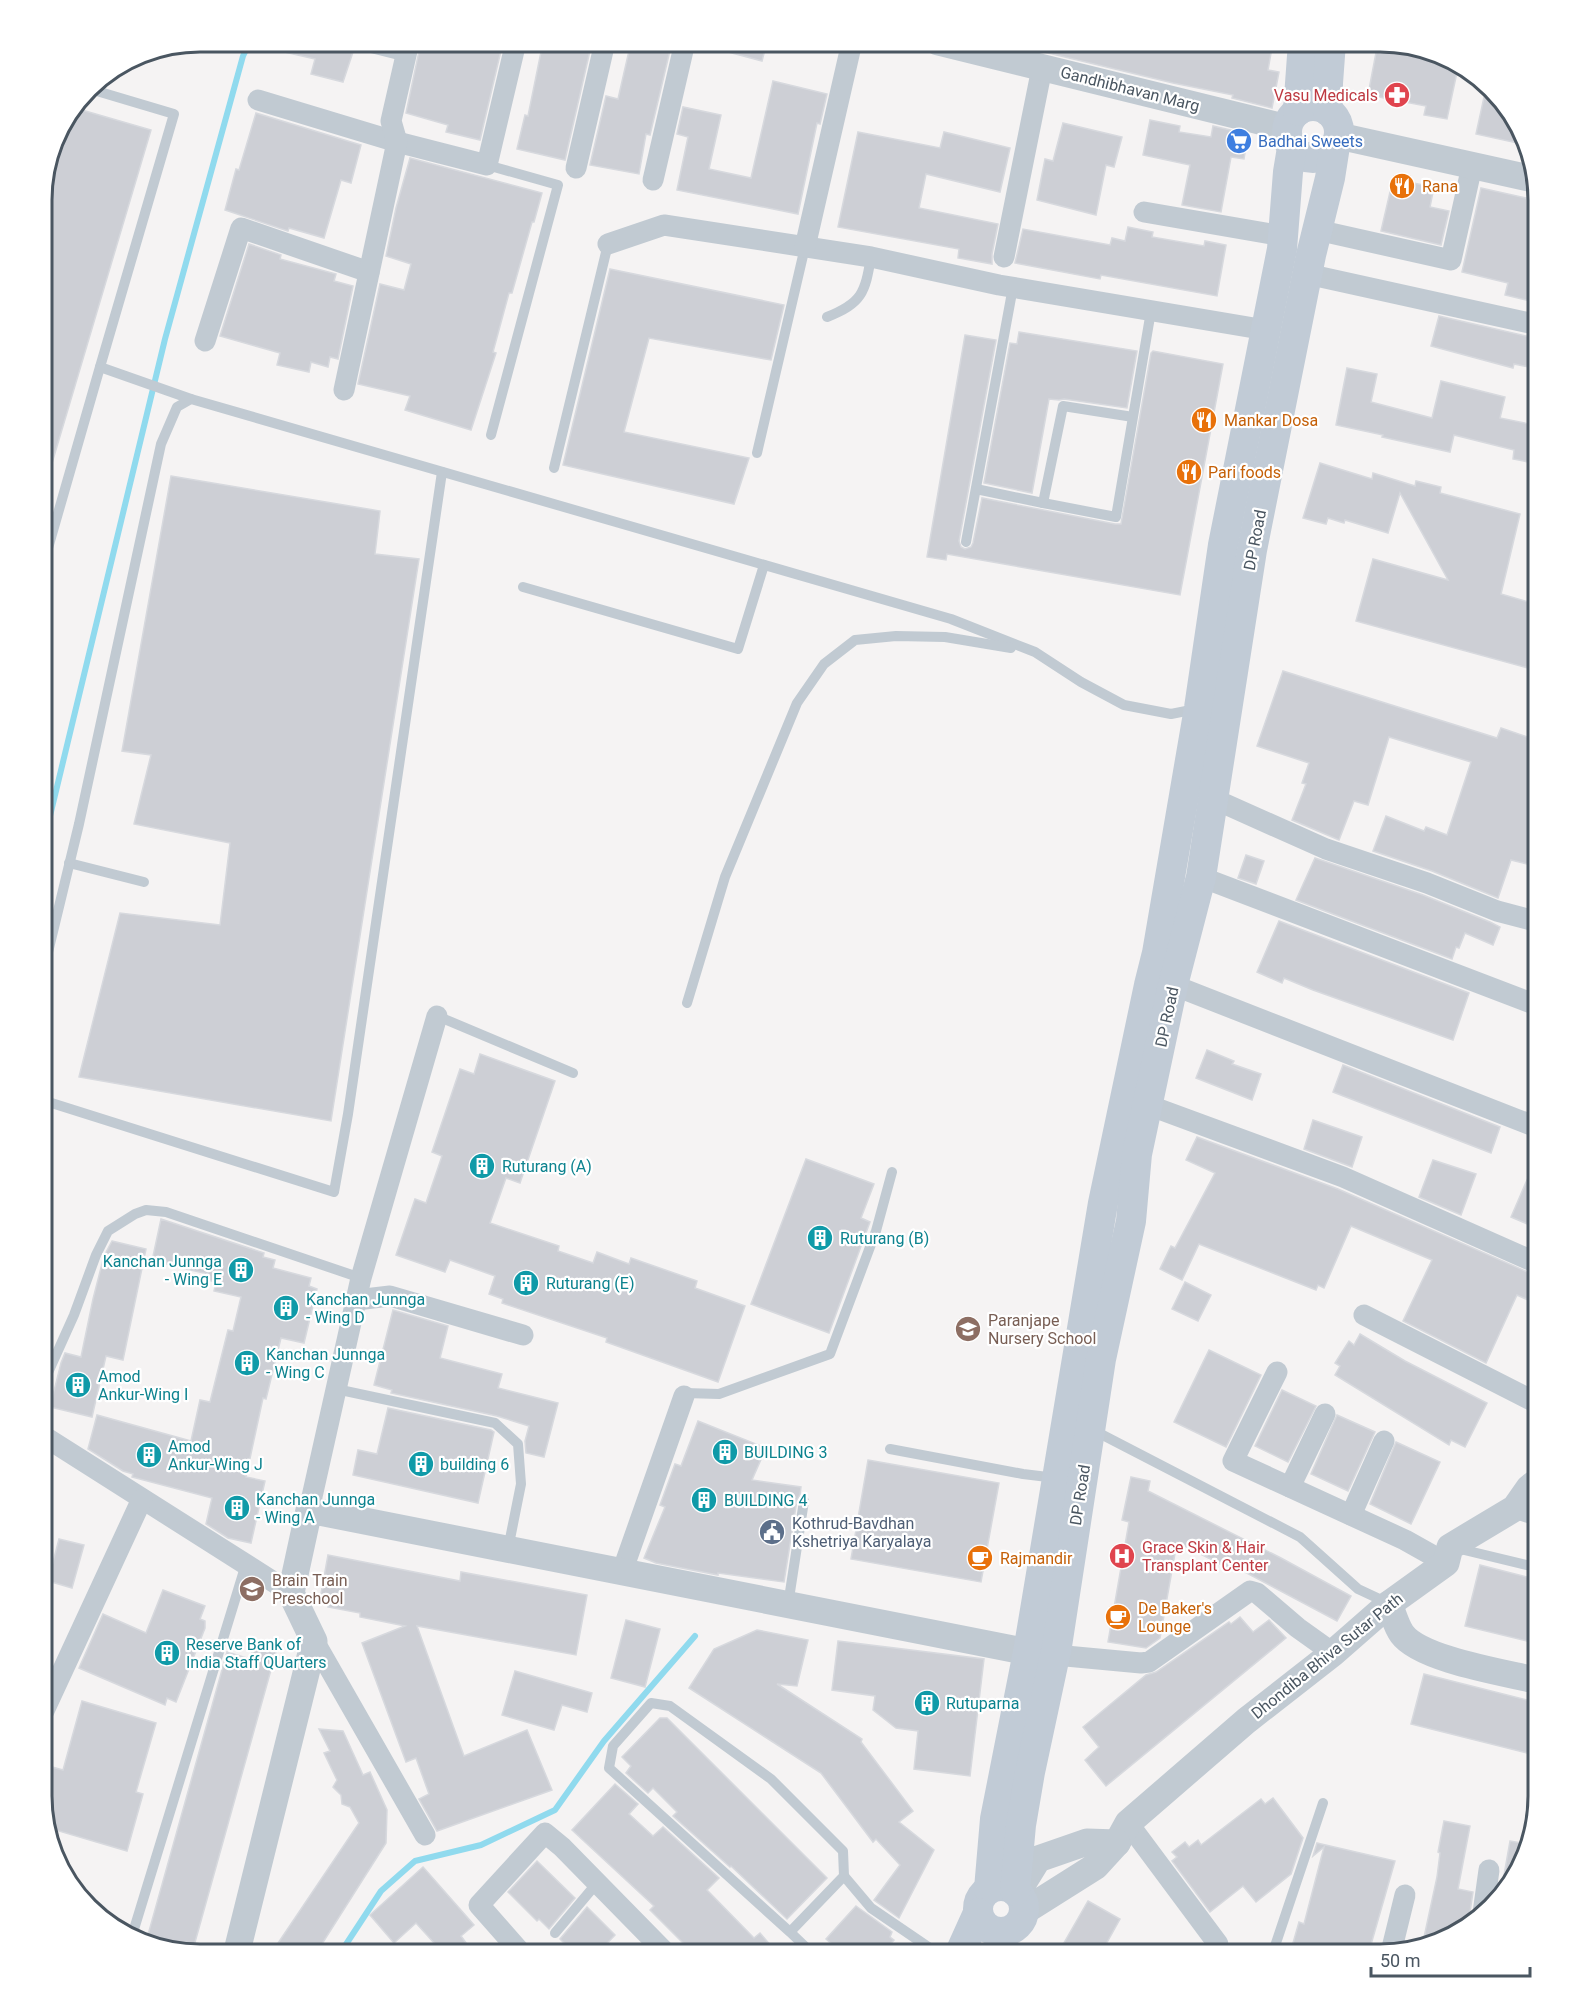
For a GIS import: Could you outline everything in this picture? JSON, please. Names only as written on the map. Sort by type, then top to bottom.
[{"type":"main road","name":"DP Road","points":[[1041,1654],[1056,1478],[1103,1203],[1149,985],[1158,953],[1199,708],[1222,545],[1283,236],[1292,129],[1302,53]]},
{"type":"main road","name":"DP Road","points":[[1006,1904],[995,1819],[1041,1654],[1090,1428],[1101,1359],[1131,1221],[1137,1154],[1173,985],[1201,877],[1252,550],[1317,230],[1334,131],[1328,82],[1330,53]]},
{"type":"main road","points":[[1317,106],[1334,131],[1328,154],[1309,158],[1300,155],[1292,129],[1308,107],[1317,106]]},
{"type":"main road","points":[[969,1944],[1006,1904]]},
{"type":"main road","points":[[997,1944],[1006,1904]]},
{"type":"street","points":[[344,390],[397,142],[391,121],[407,53]]},
{"type":"street","points":[[258,100],[397,142],[487,165],[513,53]]},
{"type":"street","points":[[576,168],[602,53]]},
{"type":"street","points":[[652,180],[682,53]]},
{"type":"street","points":[[805,247],[849,53]]},
{"type":"street","name":"Gandhibhavan Marg","points":[[982,53],[1292,129]]},
{"type":"street","points":[[1004,257],[1042,68]]},
{"type":"street","points":[[1334,131],[1527,178]]},
{"type":"street","points":[[1317,230],[1451,260],[1472,165]]},
{"type":"street","points":[[1144,212],[1283,236]]},
{"type":"street","points":[[608,244],[664,225],[871,257],[1013,287],[1266,330]]},
{"type":"street","points":[[205,341],[241,228],[369,272]]},
{"type":"street","points":[[1307,274],[1528,323]]},
{"type":"street","points":[[1214,799],[1326,849],[1427,883],[1497,911],[1528,919]]},
{"type":"street","points":[[1201,877],[1528,1002]]},
{"type":"street","points":[[1173,985],[1528,1124]]},
{"type":"street","points":[[291,1593],[361,1278],[437,1016]]},
{"type":"street","points":[[1148,1105],[1343,1177],[1528,1259]]},
{"type":"street","points":[[356,1300],[390,1296],[523,1335]]},
{"type":"street","points":[[1364,1315],[1528,1398]]},
{"type":"street","points":[[1277,1372],[1233,1461],[1405,1540],[1448,1555]]},
{"type":"street","points":[[622,1572],[684,1396]]},
{"type":"street","points":[[1290,1487],[1325,1414]]},
{"type":"street","points":[[1350,1515],[1384,1441]]},
{"type":"street","points":[[52,1442],[291,1593],[314,1641],[424,1835]]},
{"type":"street","points":[[52,1675],[142,1499]]},
{"type":"street","points":[[309,1510],[1041,1654],[1141,1663],[1149,1662],[1250,1592],[1257,1593],[1298,1628],[1333,1653]]},
{"type":"street","name":"Dhondiba Bhiva Sutar Path","points":[[1006,1904],[1096,1866],[1123,1833],[1246,1721],[1333,1653],[1448,1555],[1527,1512]]},
{"type":"street","points":[[1389,1604],[1402,1634],[1419,1648],[1440,1657],[1528,1678]]},
{"type":"street","points":[[240,1944],[314,1641]]},
{"type":"street","points":[[513,1944],[479,1905],[545,1833],[562,1847],[657,1944]]},
{"type":"street","points":[[1006,1904],[1038,1859],[1087,1842],[1123,1833],[1218,1944]]},
{"type":"street","points":[[1485,1901],[1489,1870]]},
{"type":"street","points":[[1393,1944],[1405,1895]]},
{"type":"lane","points":[[53,531],[174,114],[100,92]]},
{"type":"lane","points":[[487,165],[558,185],[491,435]]},
{"type":"lane","points":[[554,468],[608,244]]},
{"type":"lane","points":[[757,453],[805,247]]},
{"type":"lane","points":[[827,317],[857,302],[867,279],[871,257]]},
{"type":"lane","points":[[966,543],[1013,287]]},
{"type":"lane","points":[[976,489],[1116,517],[1151,311]]},
{"type":"lane","points":[[100,367],[191,399],[951,619],[1035,652],[1081,682],[1124,705],[1171,714],[1199,708]]},
{"type":"lane","points":[[53,933],[161,444],[177,407],[191,399]]},
{"type":"lane","points":[[1043,503],[1063,406],[1133,417]]},
{"type":"lane","points":[[52,1103],[334,1192],[350,1102],[442,472]]},
{"type":"lane","points":[[523,587],[738,649],[764,565]]},
{"type":"lane","points":[[687,1003],[725,877],[797,703],[824,664],[855,640],[896,636],[945,637],[1035,652]]},
{"type":"lane","points":[[69,863],[144,882]]},
{"type":"lane","points":[[437,1016],[573,1073]]},
{"type":"lane","points":[[684,1396],[685,1393],[719,1394],[830,1354],[876,1231],[892,1172]]},
{"type":"lane","points":[[52,1363],[108,1231],[135,1214],[146,1210],[166,1212],[361,1278]]},
{"type":"lane","points":[[336,1389],[495,1423],[518,1444],[521,1484],[508,1550]]},
{"type":"lane","points":[[1090,1428],[1300,1537],[1358,1589],[1389,1604]]},
{"type":"lane","points":[[890,1449],[1056,1478]]},
{"type":"lane","points":[[788,1605],[804,1501]]},
{"type":"lane","points":[[1448,1555],[1528,1566]]},
{"type":"lane","points":[[134,1929],[246,1564]]},
{"type":"lane","points":[[803,1944],[609,1768],[613,1746],[651,1703],[670,1706],[771,1779],[843,1851],[844,1876],[871,1908],[924,1944]]},
{"type":"lane","points":[[1276,1944],[1323,1803]]},
{"type":"lane","points":[[790,1932],[844,1876]]},
{"type":"lane","points":[[555,1933],[597,1883]]},
{"type":"building","points":[[289,53],[353,53],[343,82],[311,74],[315,59]]},
{"type":"building","points":[[419,53],[500,53],[480,140],[446,132],[448,125],[406,113]]},
{"type":"building","points":[[541,53],[589,53],[565,160],[517,149],[525,115],[528,116]]},
{"type":"building","points":[[628,53],[669,53],[650,135],[646,134],[639,174],[590,165],[606,96],[618,99]]},
{"type":"building","points":[[732,53],[764,53],[762,61]]},
{"type":"building","points":[[1048,53],[1271,53],[1268,70],[1279,72],[1272,108],[1232,98],[1233,95]]},
{"type":"building","points":[[1376,53],[1410,55],[1457,73],[1447,119],[1424,115],[1426,106],[1368,95]]},
{"type":"building","points":[[773,81],[827,94],[820,124],[817,123],[798,214],[677,190],[688,137],[677,134],[683,107],[721,115],[709,169],[751,178]]},
{"type":"building","points":[[1484,95],[1504,118],[1516,143],[1476,134]]},
{"type":"building","points":[[83,110],[151,130],[53,460],[53,190],[60,153],[72,126]]},
{"type":"building","points":[[256,113],[361,145],[351,183],[341,180],[324,238],[289,228],[288,231],[225,210],[236,169],[239,170]]},
{"type":"building","points":[[1150,120],[1180,126],[1179,132],[1211,137],[1213,126],[1248,134],[1244,159],[1231,157],[1221,212],[1182,205],[1190,165],[1143,155]]},
{"type":"building","points":[[1063,123],[1122,137],[1114,167],[1106,165],[1096,215],[1037,200],[1045,159],[1053,161]]},
{"type":"building","points":[[858,132],[940,148],[944,132],[1010,148],[1000,192],[926,174],[919,208],[998,224],[992,264],[958,258],[959,249],[838,227]]},
{"type":"building","points":[[410,158],[542,193],[512,293],[509,293],[493,352],[496,353],[471,430],[405,410],[410,396],[358,384],[380,284],[404,290],[411,264],[386,256]]},
{"type":"building","points":[[1393,179],[1434,187],[1430,207],[1449,211],[1441,245],[1381,231]]},
{"type":"building","points":[[1481,188],[1528,199],[1528,300],[1505,295],[1508,283],[1462,272]]},
{"type":"building","points":[[1128,227],[1153,232],[1152,237],[1204,246],[1205,241],[1226,245],[1217,296],[1101,275],[1100,279],[1015,263],[1023,229],[1110,245],[1112,238],[1125,241]]},
{"type":"building","points":[[249,244],[281,255],[280,259],[336,274],[334,281],[353,286],[338,359],[330,357],[328,367],[311,362],[309,372],[277,365],[280,353],[220,336]]},
{"type":"building","points":[[610,269],[784,305],[771,360],[649,338],[624,432],[749,458],[734,504],[563,465]]},
{"type":"building","points":[[1439,316],[1528,336],[1528,367],[1514,364],[1513,368],[1431,346]]},
{"type":"building","points":[[1019,332],[1137,351],[1127,408],[1049,399],[1032,493],[984,483],[1010,343],[1017,344]]},
{"type":"building","points":[[965,335],[996,340],[959,541],[961,547],[965,549],[971,547],[973,543],[982,498],[1121,524],[1151,353],[1153,351],[1223,364],[1180,595],[947,554],[946,560],[927,557]]},
{"type":"building","points":[[1347,368],[1377,374],[1371,402],[1432,418],[1441,381],[1505,397],[1500,418],[1528,424],[1528,462],[1513,459],[1514,450],[1454,435],[1450,452],[1336,425]]},
{"type":"building","points":[[1320,463],[1372,479],[1373,473],[1415,486],[1416,481],[1441,487],[1440,493],[1520,514],[1501,594],[1528,602],[1528,668],[1356,621],[1373,559],[1448,580],[1400,493],[1388,533],[1345,520],[1344,523],[1328,518],[1326,524],[1303,518]]},
{"type":"building","points":[[171,476],[380,511],[375,554],[419,559],[331,1121],[79,1077],[120,913],[220,925],[230,843],[134,824],[151,755],[122,751]]},
{"type":"building","points":[[1283,671],[1497,738],[1501,728],[1528,737],[1528,864],[1511,860],[1498,898],[1432,871],[1373,851],[1386,816],[1424,831],[1426,827],[1447,835],[1471,762],[1389,737],[1368,805],[1354,801],[1339,840],[1292,820],[1306,784],[1302,783],[1309,763],[1257,746]]},
{"type":"building","points":[[1246,855],[1264,861],[1256,884],[1238,878]]},
{"type":"building","points":[[1315,858],[1423,895],[1490,922],[1500,927],[1493,945],[1465,933],[1452,959],[1296,900]]},
{"type":"building","points":[[1279,921],[1469,993],[1453,1040],[1284,978],[1282,983],[1257,972]]},
{"type":"building","points":[[1207,1050],[1234,1061],[1232,1064],[1261,1074],[1252,1100],[1196,1078]]},
{"type":"building","points":[[480,1054],[555,1081],[520,1183],[506,1178],[490,1223],[559,1246],[558,1251],[593,1263],[597,1252],[629,1264],[631,1258],[697,1281],[695,1288],[745,1306],[718,1382],[606,1342],[607,1338],[502,1303],[503,1299],[489,1294],[495,1276],[450,1260],[445,1272],[396,1255],[415,1199],[426,1203],[442,1156],[432,1152],[460,1069],[474,1074]]},
{"type":"building","points":[[1343,1065],[1500,1127],[1491,1153],[1333,1092]]},
{"type":"building","points":[[1313,1120],[1362,1137],[1352,1167],[1304,1149]]},
{"type":"building","points":[[1197,1137],[1338,1189],[1528,1272],[1528,1300],[1517,1295],[1486,1363],[1403,1321],[1432,1260],[1351,1226],[1324,1288],[1318,1285],[1316,1290],[1199,1244],[1182,1280],[1160,1269],[1171,1246],[1175,1248],[1215,1173],[1186,1160]]},
{"type":"building","name":"Ruturang (B)","points":[[806,1159],[874,1184],[861,1218],[870,1222],[829,1333],[751,1304]]},
{"type":"building","points":[[1433,1160],[1476,1174],[1461,1215],[1419,1197]]},
{"type":"building","points":[[1528,1178],[1528,1224],[1511,1217]]},
{"type":"building","points":[[161,1219],[264,1253],[263,1257],[275,1260],[273,1268],[311,1278],[309,1286],[317,1289],[304,1343],[281,1338],[266,1399],[263,1398],[246,1477],[265,1481],[251,1543],[228,1538],[206,1524],[212,1498],[132,1477],[133,1474],[123,1471],[88,1449],[97,1415],[191,1441],[200,1400],[210,1402],[228,1330],[233,1331],[241,1297],[214,1291],[216,1282],[207,1280],[208,1274],[152,1261]]},
{"type":"building","points":[[112,1241],[146,1249],[123,1360],[106,1356],[92,1417],[52,1408],[52,1398],[65,1353],[81,1357],[104,1256]]},
{"type":"building","points":[[1185,1282],[1211,1295],[1198,1321],[1172,1309]]},
{"type":"building","points":[[393,1310],[448,1326],[440,1358],[502,1374],[498,1388],[558,1403],[544,1457],[526,1453],[525,1441],[529,1426],[497,1416],[391,1393],[392,1390],[374,1385]]},
{"type":"building","points":[[1360,1334],[1405,1361],[1487,1403],[1465,1447],[1451,1440],[1449,1445],[1335,1375],[1340,1366],[1335,1363],[1349,1341],[1354,1345]]},
{"type":"building","points":[[1209,1350],[1261,1375],[1226,1447],[1174,1422]]},
{"type":"building","points":[[1282,1390],[1316,1406],[1288,1462],[1255,1446]]},
{"type":"building","name":"building 6","points":[[388,1408],[494,1432],[478,1503],[353,1475],[358,1450],[377,1454]]},
{"type":"building","points":[[1337,1415],[1375,1432],[1348,1491],[1311,1474]]},
{"type":"building","points":[[698,1421],[766,1448],[752,1480],[801,1487],[784,1582],[718,1573],[718,1575],[656,1563],[644,1558],[665,1507],[660,1505],[675,1464],[681,1466]]},
{"type":"building","points":[[1396,1442],[1440,1462],[1411,1524],[1370,1504]]},
{"type":"building","points":[[868,1460],[999,1483],[981,1582],[851,1559]]},
{"type":"building","points":[[1131,1477],[1150,1481],[1148,1491],[1351,1596],[1337,1621],[1226,1562],[1234,1571],[1177,1542],[1160,1638],[1146,1648],[1108,1642],[1129,1522],[1122,1520]]},
{"type":"building","points":[[59,1539],[84,1545],[72,1588],[52,1582],[52,1565]]},
{"type":"building","points":[[328,1555],[460,1581],[461,1572],[587,1595],[576,1655],[417,1626],[464,1756],[527,1730],[552,1790],[437,1831],[419,1799],[429,1794],[416,1758],[406,1762],[362,1643],[405,1626],[360,1617],[360,1613],[328,1607],[330,1601],[320,1599]]},
{"type":"building","points":[[1480,1565],[1528,1577],[1528,1641],[1465,1626]]},
{"type":"building","name":"Reserve Bank of India Staff QUarters","points":[[163,1590],[205,1606],[200,1619],[205,1621],[205,1628],[176,1702],[167,1698],[165,1705],[79,1668],[103,1614],[146,1633]]},
{"type":"building","points":[[1240,1617],[1253,1632],[1269,1620],[1286,1638],[1106,1786],[1085,1760],[1099,1747],[1083,1727],[1146,1675],[1156,1672],[1229,1622],[1231,1624]]},
{"type":"building","points":[[626,1620],[660,1629],[645,1687],[611,1678]]},
{"type":"building","points":[[757,1630],[808,1640],[797,1686],[777,1684],[862,1739],[861,1742],[913,1811],[899,1822],[934,1850],[899,1918],[874,1900],[900,1865],[876,1839],[873,1842],[821,1773],[689,1688],[714,1649]]},
{"type":"building","name":"Rutuparna","points":[[838,1641],[984,1659],[970,1776],[914,1769],[918,1731],[896,1728],[873,1710],[875,1696],[832,1690]]},
{"type":"building","points":[[254,1646],[276,1652],[195,1944],[153,1937],[148,1935],[227,1652],[250,1659]]},
{"type":"building","points":[[515,1671],[592,1693],[587,1712],[562,1705],[554,1730],[502,1715]]},
{"type":"building","points":[[1424,1674],[1528,1700],[1528,1753],[1411,1724]]},
{"type":"building","points":[[82,1701],[156,1723],[136,1792],[143,1794],[127,1851],[56,1830],[52,1797],[52,1767],[63,1770]]},
{"type":"building","points":[[660,1718],[667,1718],[827,1878],[787,1919],[673,1816],[677,1812],[653,1788],[648,1793],[626,1773],[631,1766],[622,1757]]},
{"type":"building","points":[[319,1729],[343,1731],[363,1775],[370,1772],[387,1810],[386,1843],[322,1944],[277,1944],[359,1823],[350,1807],[342,1804],[341,1795],[333,1787],[337,1780],[324,1753],[330,1751]]},
{"type":"building","points":[[615,1784],[638,1804],[629,1814],[653,1836],[663,1827],[719,1878],[707,1890],[754,1938],[760,1933],[770,1944],[684,1944],[650,1910],[654,1906],[572,1830]]},
{"type":"building","points":[[1273,1798],[1303,1838],[1291,1874],[1256,1902],[1243,1886],[1210,1912],[1172,1861],[1177,1857],[1172,1852],[1185,1842],[1189,1847],[1198,1840],[1201,1845],[1261,1799],[1265,1804]]},
{"type":"building","points":[[1444,1821],[1470,1826],[1458,1889],[1473,1892],[1471,1914],[1446,1929],[1424,1938],[1437,1877],[1440,1853],[1438,1852]]},
{"type":"building","points":[[1510,1841],[1520,1843],[1509,1871],[1503,1879]]},
{"type":"building","points":[[1317,1843],[1395,1861],[1371,1944],[1293,1944],[1299,1922],[1304,1924],[1324,1847],[1313,1856]]},
{"type":"building","points":[[537,1861],[575,1898],[549,1929],[539,1919],[537,1921],[508,1892]]},
{"type":"building","points":[[423,1867],[474,1925],[461,1936],[467,1944],[435,1944],[416,1923],[394,1943],[370,1915]]},
{"type":"building","points":[[1088,1901],[1120,1919],[1106,1944],[1063,1944]]},
{"type":"building","points":[[856,1906],[892,1932],[890,1937],[894,1940],[890,1944],[832,1944],[826,1939]]},
{"type":"building","points":[[587,1907],[615,1935],[606,1944],[565,1944],[560,1939]]},
{"type":"waterway","points":[[53,805],[165,339],[244,53]]},
{"type":"waterway","points":[[346,1944],[381,1891],[415,1861],[481,1845],[555,1810],[604,1741],[695,1636]]},
{"type":"place","name":"Vasu Medicals","points":[[1397,95]]},
{"type":"place","name":"Badhai Sweets","points":[[1239,141]]},
{"type":"place","name":"Rana","points":[[1402,186]]},
{"type":"place","name":"Mankar Dosa","points":[[1204,420]]},
{"type":"place","name":"Pari foods","points":[[1189,472]]},
{"type":"place","name":"Ruturang (A)","points":[[482,1166]]},
{"type":"place","name":"Ruturang (B)","points":[[820,1238]]},
{"type":"place","name":"Kanchan Junnga - Wing E","points":[[241,1270]]},
{"type":"place","name":"Ruturang (E)","points":[[526,1283]]},
{"type":"place","name":"Kanchan Junnga - Wing D","points":[[286,1308]]},
{"type":"place","name":"Paranjape Nursery School","points":[[968,1329]]},
{"type":"place","name":"Kanchan Junnga - Wing C","points":[[247,1363]]},
{"type":"place","name":"Amod Ankur-Wing I","points":[[78,1385]]},
{"type":"place","name":"BUILDING 3","points":[[725,1452]]},
{"type":"place","name":"Amod Ankur-Wing J","points":[[149,1455]]},
{"type":"place","name":"building 6","points":[[421,1464]]},
{"type":"place","name":"BUILDING 4","points":[[704,1500]]},
{"type":"place","name":"Kanchan Junnga - Wing A","points":[[237,1508]]},
{"type":"place","name":"Kothrud-Bavdhan Kshetriya Karyalaya","points":[[772,1532]]},
{"type":"place","name":"Grace Skin & Hair Transplant Center","points":[[1122,1556]]},
{"type":"place","name":"Rajmandir","points":[[980,1558]]},
{"type":"place","name":"Brain Train Preschool","points":[[252,1589]]},
{"type":"place","name":"De Baker's Lounge","points":[[1118,1617]]},
{"type":"place","name":"Reserve Bank of India Staff QUarters","points":[[167,1653]]},
{"type":"place","name":"Rutuparna","points":[[927,1703]]}]
